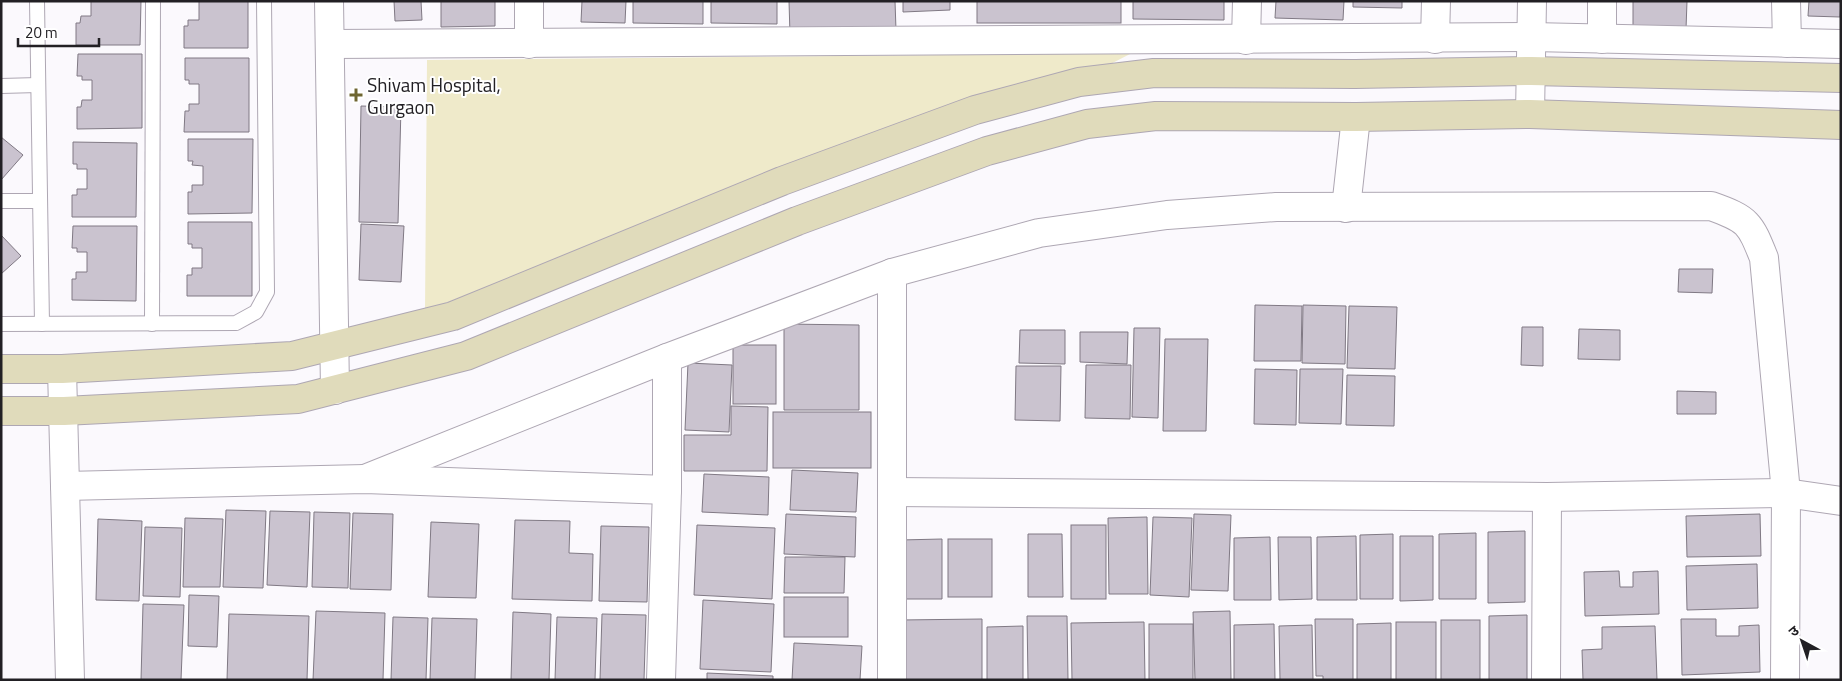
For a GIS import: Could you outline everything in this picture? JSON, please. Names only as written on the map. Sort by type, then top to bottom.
[{"type":"street","points":[[329,1],[335,390]]},
{"type":"street","points":[[529,1],[529,44]]},
{"type":"street","points":[[1246,40],[1247,1]]},
{"type":"street","points":[[1435,38],[1436,1]]},
{"type":"street","points":[[1530,114],[1532,1]]},
{"type":"street","points":[[1602,1],[1602,39]]},
{"type":"street","points":[[1786,1],[1787,43]]},
{"type":"street","points":[[330,44],[1532,37],[1841,44]]},
{"type":"street","points":[[1,369],[62,369],[292,356],[453,316],[782,181],[974,110],[1079,82],[1154,73],[1356,74],[1531,71],[1841,78]]},
{"type":"street","points":[[1,411],[64,411],[298,399],[466,356],[797,221],[987,150],[1087,124],[1156,116],[1356,117],[1530,114],[1841,124]]},
{"type":"street","points":[[1346,208],[1356,117]]},
{"type":"street","points":[[365,479],[667,358],[892,273],[1039,233],[1157,216],[1276,208],[1711,206],[1738,215],[1753,232],[1764,258],[1786,493],[1785,680]]},
{"type":"street","points":[[892,273],[892,680]]},
{"type":"street","points":[[661,680],[667,490],[667,358]]},
{"type":"street","points":[[62,369],[70,680]]},
{"type":"street","points":[[65,486],[365,479],[667,490]]},
{"type":"street","points":[[892,492],[1547,497],[1786,493],[1841,501]]},
{"type":"street","points":[[1546,680],[1547,497]]},
{"type":"lane","points":[[37,1],[42,324]]},
{"type":"lane","points":[[152,324],[153,1]]},
{"type":"lane","points":[[1,324],[236,323],[256,312],[267,292],[264,1]]},
{"type":"lane","points":[[1,86],[38,85]]},
{"type":"lane","points":[[1,201],[39,201]]},
{"type":"shaded area","points":[[1132,53],[1091,74],[893,130],[425,311],[427,60]]},
{"type":"building","points":[[91,1],[141,1],[140,45],[76,45],[76,23],[80,23],[81,16],[91,16]]},
{"type":"building","points":[[199,1],[248,1],[248,48],[184,48],[184,26],[188,26],[188,20],[199,20]]},
{"type":"building","points":[[394,1],[421,1],[422,20],[395,21]]},
{"type":"building","points":[[441,1],[495,1],[495,26],[441,27]]},
{"type":"building","points":[[582,1],[626,1],[625,23],[581,22]]},
{"type":"building","points":[[633,1],[703,1],[703,24],[633,23]]},
{"type":"building","points":[[711,1],[777,1],[777,24],[711,23]]},
{"type":"building","points":[[789,1],[895,1],[896,30],[790,35]]},
{"type":"building","points":[[903,1],[950,1],[950,10],[903,12]]},
{"type":"building","points":[[977,1],[1121,1],[1121,23],[977,23]]},
{"type":"building","points":[[1133,1],[1224,1],[1224,20],[1133,19]]},
{"type":"building","points":[[1276,1],[1344,1],[1343,20],[1275,18]]},
{"type":"building","points":[[1353,1],[1402,1],[1402,8],[1353,7]]},
{"type":"building","points":[[1633,1],[1687,1],[1686,29],[1633,29]]},
{"type":"building","points":[[1809,1],[1841,1],[1840,17],[1808,16]]},
{"type":"building","points":[[78,54],[142,54],[142,128],[77,129],[77,107],[81,107],[82,100],[92,100],[92,80],[82,80],[82,76],[77,76]]},
{"type":"building","points":[[185,58],[249,58],[249,132],[184,132],[185,111],[189,111],[189,104],[199,104],[199,84],[189,84],[189,80],[185,80]]},
{"type":"building","points":[[361,106],[401,107],[398,223],[359,222]]},
{"type":"building","points":[[1,137],[23,155],[1,180]]},
{"type":"building","points":[[188,139],[253,139],[252,213],[188,214],[188,192],[192,192],[192,185],[203,185],[203,166],[192,165],[193,161],[188,161]]},
{"type":"building","points":[[73,142],[137,143],[136,217],[72,217],[72,195],[77,195],[77,189],[87,189],[87,169],[77,169],[77,164],[73,164]]},
{"type":"building","points":[[188,222],[252,222],[252,296],[187,296],[187,275],[192,275],[192,268],[202,268],[202,248],[192,248],[192,244],[188,244]]},
{"type":"building","points":[[361,224],[404,226],[401,282],[359,280]]},
{"type":"building","points":[[73,226],[137,226],[136,301],[72,300],[72,279],[76,279],[76,272],[87,272],[87,252],[77,252],[77,248],[72,248]]},
{"type":"building","points":[[1,235],[21,256],[1,274]]},
{"type":"building","points":[[1679,269],[1713,269],[1712,293],[1678,292]]},
{"type":"building","points":[[1255,305],[1302,306],[1301,361],[1254,361]]},
{"type":"building","points":[[1303,305],[1346,306],[1345,364],[1302,363]]},
{"type":"building","points":[[1349,306],[1397,307],[1395,369],[1347,368]]},
{"type":"building","points":[[784,324],[859,325],[859,410],[784,410]]},
{"type":"building","points":[[1522,327],[1543,327],[1543,366],[1521,365]]},
{"type":"building","points":[[1134,328],[1160,328],[1158,418],[1132,417]]},
{"type":"building","points":[[1579,329],[1620,330],[1620,360],[1578,359]]},
{"type":"building","points":[[1020,330],[1065,330],[1065,364],[1019,363]]},
{"type":"building","points":[[1080,332],[1128,332],[1127,364],[1080,362]]},
{"type":"building","points":[[1165,339],[1208,339],[1206,431],[1163,431]]},
{"type":"building","points":[[733,345],[776,345],[776,404],[733,404]]},
{"type":"building","points":[[688,363],[732,365],[729,432],[685,430]]},
{"type":"building","points":[[1086,365],[1131,365],[1130,419],[1085,418]]},
{"type":"building","points":[[1016,366],[1061,366],[1060,421],[1015,420]]},
{"type":"building","points":[[1255,369],[1297,370],[1296,425],[1254,424]]},
{"type":"building","points":[[1300,369],[1343,369],[1341,424],[1299,423]]},
{"type":"building","points":[[1347,375],[1395,376],[1394,426],[1346,425]]},
{"type":"building","points":[[1677,391],[1716,392],[1716,414],[1677,414]]},
{"type":"building","points":[[731,406],[768,407],[767,471],[684,471],[684,435],[731,435]]},
{"type":"building","points":[[773,412],[871,412],[871,468],[773,468]]},
{"type":"building","points":[[792,470],[858,473],[856,512],[790,510]]},
{"type":"building","points":[[704,474],[769,477],[768,515],[702,512]]},
{"type":"building","points":[[226,510],[266,511],[263,588],[223,587]]},
{"type":"building","points":[[270,511],[310,512],[307,587],[267,585]]},
{"type":"building","points":[[314,512],[350,513],[348,588],[312,587]]},
{"type":"building","points":[[353,513],[393,514],[391,590],[350,589]]},
{"type":"building","points":[[786,514],[856,517],[855,557],[784,554]]},
{"type":"building","points":[[1194,514],[1231,515],[1228,591],[1191,590]]},
{"type":"building","points":[[1760,514],[1761,556],[1687,557],[1686,516]]},
{"type":"building","points":[[1147,517],[1148,594],[1109,594],[1108,518]]},
{"type":"building","points":[[1153,517],[1192,518],[1189,597],[1150,595]]},
{"type":"building","points":[[185,518],[223,519],[220,587],[183,587]]},
{"type":"building","points":[[98,519],[142,521],[139,601],[96,600]]},
{"type":"building","points":[[515,520],[570,521],[569,553],[593,554],[592,601],[512,599]]},
{"type":"building","points":[[431,522],[479,524],[476,598],[428,597]]},
{"type":"building","points":[[697,525],[775,528],[772,599],[694,595]]},
{"type":"building","points":[[1071,525],[1106,525],[1106,599],[1071,599]]},
{"type":"building","points":[[601,526],[649,527],[647,602],[599,601]]},
{"type":"building","points":[[145,527],[182,528],[180,597],[143,596]]},
{"type":"building","points":[[1525,531],[1525,602],[1488,603],[1488,532]]},
{"type":"building","points":[[1476,533],[1476,599],[1439,599],[1439,534]]},
{"type":"building","points":[[1028,534],[1062,534],[1063,597],[1028,597]]},
{"type":"building","points":[[1393,534],[1393,599],[1360,599],[1360,535]]},
{"type":"building","points":[[1356,536],[1357,600],[1317,600],[1317,537]]},
{"type":"building","points":[[1400,536],[1433,536],[1433,600],[1400,601]]},
{"type":"building","points":[[1270,537],[1271,600],[1234,600],[1234,538]]},
{"type":"building","points":[[1278,537],[1311,537],[1312,599],[1279,600]]},
{"type":"building","points":[[942,539],[942,599],[901,599],[900,540]]},
{"type":"building","points":[[948,539],[992,539],[992,597],[948,597]]},
{"type":"building","points":[[785,557],[845,557],[844,593],[784,593]]},
{"type":"building","points":[[1757,564],[1758,608],[1687,610],[1686,566]]},
{"type":"building","points":[[1619,571],[1620,587],[1633,587],[1633,572],[1658,571],[1659,614],[1585,616],[1584,572]]},
{"type":"building","points":[[189,595],[219,596],[217,647],[188,646]]},
{"type":"building","points":[[784,597],[848,597],[848,637],[784,637]]},
{"type":"building","points":[[703,600],[774,604],[771,672],[700,669]]},
{"type":"building","points":[[143,604],[184,605],[181,680],[141,680]]},
{"type":"building","points":[[316,611],[385,613],[383,680],[313,680]]},
{"type":"building","points":[[1230,611],[1231,680],[1195,680],[1193,612]]},
{"type":"building","points":[[513,612],[551,614],[549,680],[511,680]]},
{"type":"building","points":[[229,614],[309,616],[307,680],[227,680]]},
{"type":"building","points":[[602,614],[646,615],[644,680],[600,680]]},
{"type":"building","points":[[1527,615],[1527,680],[1489,680],[1489,616]]},
{"type":"building","points":[[1027,616],[1067,616],[1068,680],[1028,680]]},
{"type":"building","points":[[393,617],[428,618],[426,680],[391,680]]},
{"type":"building","points":[[557,617],[597,618],[595,680],[555,680]]},
{"type":"building","points":[[432,618],[477,619],[475,680],[430,680]]},
{"type":"building","points":[[982,619],[982,680],[900,680],[900,620]]},
{"type":"building","points":[[1315,619],[1353,619],[1353,680],[1323,680],[1323,676],[1316,676]]},
{"type":"building","points":[[1681,619],[1716,619],[1716,636],[1739,636],[1739,626],[1759,625],[1760,672],[1682,675]]},
{"type":"building","points":[[1441,620],[1480,620],[1480,680],[1441,680]]},
{"type":"building","points":[[1144,622],[1145,680],[1072,680],[1071,623]]},
{"type":"building","points":[[1396,622],[1436,622],[1436,680],[1396,680]]},
{"type":"building","points":[[1391,623],[1391,680],[1357,680],[1357,624]]},
{"type":"building","points":[[1149,624],[1193,624],[1193,680],[1149,680]]},
{"type":"building","points":[[1274,624],[1275,680],[1234,680],[1234,625]]},
{"type":"building","points":[[1312,625],[1313,680],[1280,680],[1279,626]]},
{"type":"building","points":[[1023,626],[1023,680],[987,680],[987,627]]},
{"type":"building","points":[[1655,626],[1657,680],[1583,680],[1582,650],[1602,649],[1602,627]]},
{"type":"building","points":[[794,643],[862,646],[860,680],[792,680]]},
{"type":"building","points":[[707,673],[773,676],[773,680],[707,680]]},
{"type":"place","name":"Shivam Hospital, Gurgaon","points":[[356,95]]}]
